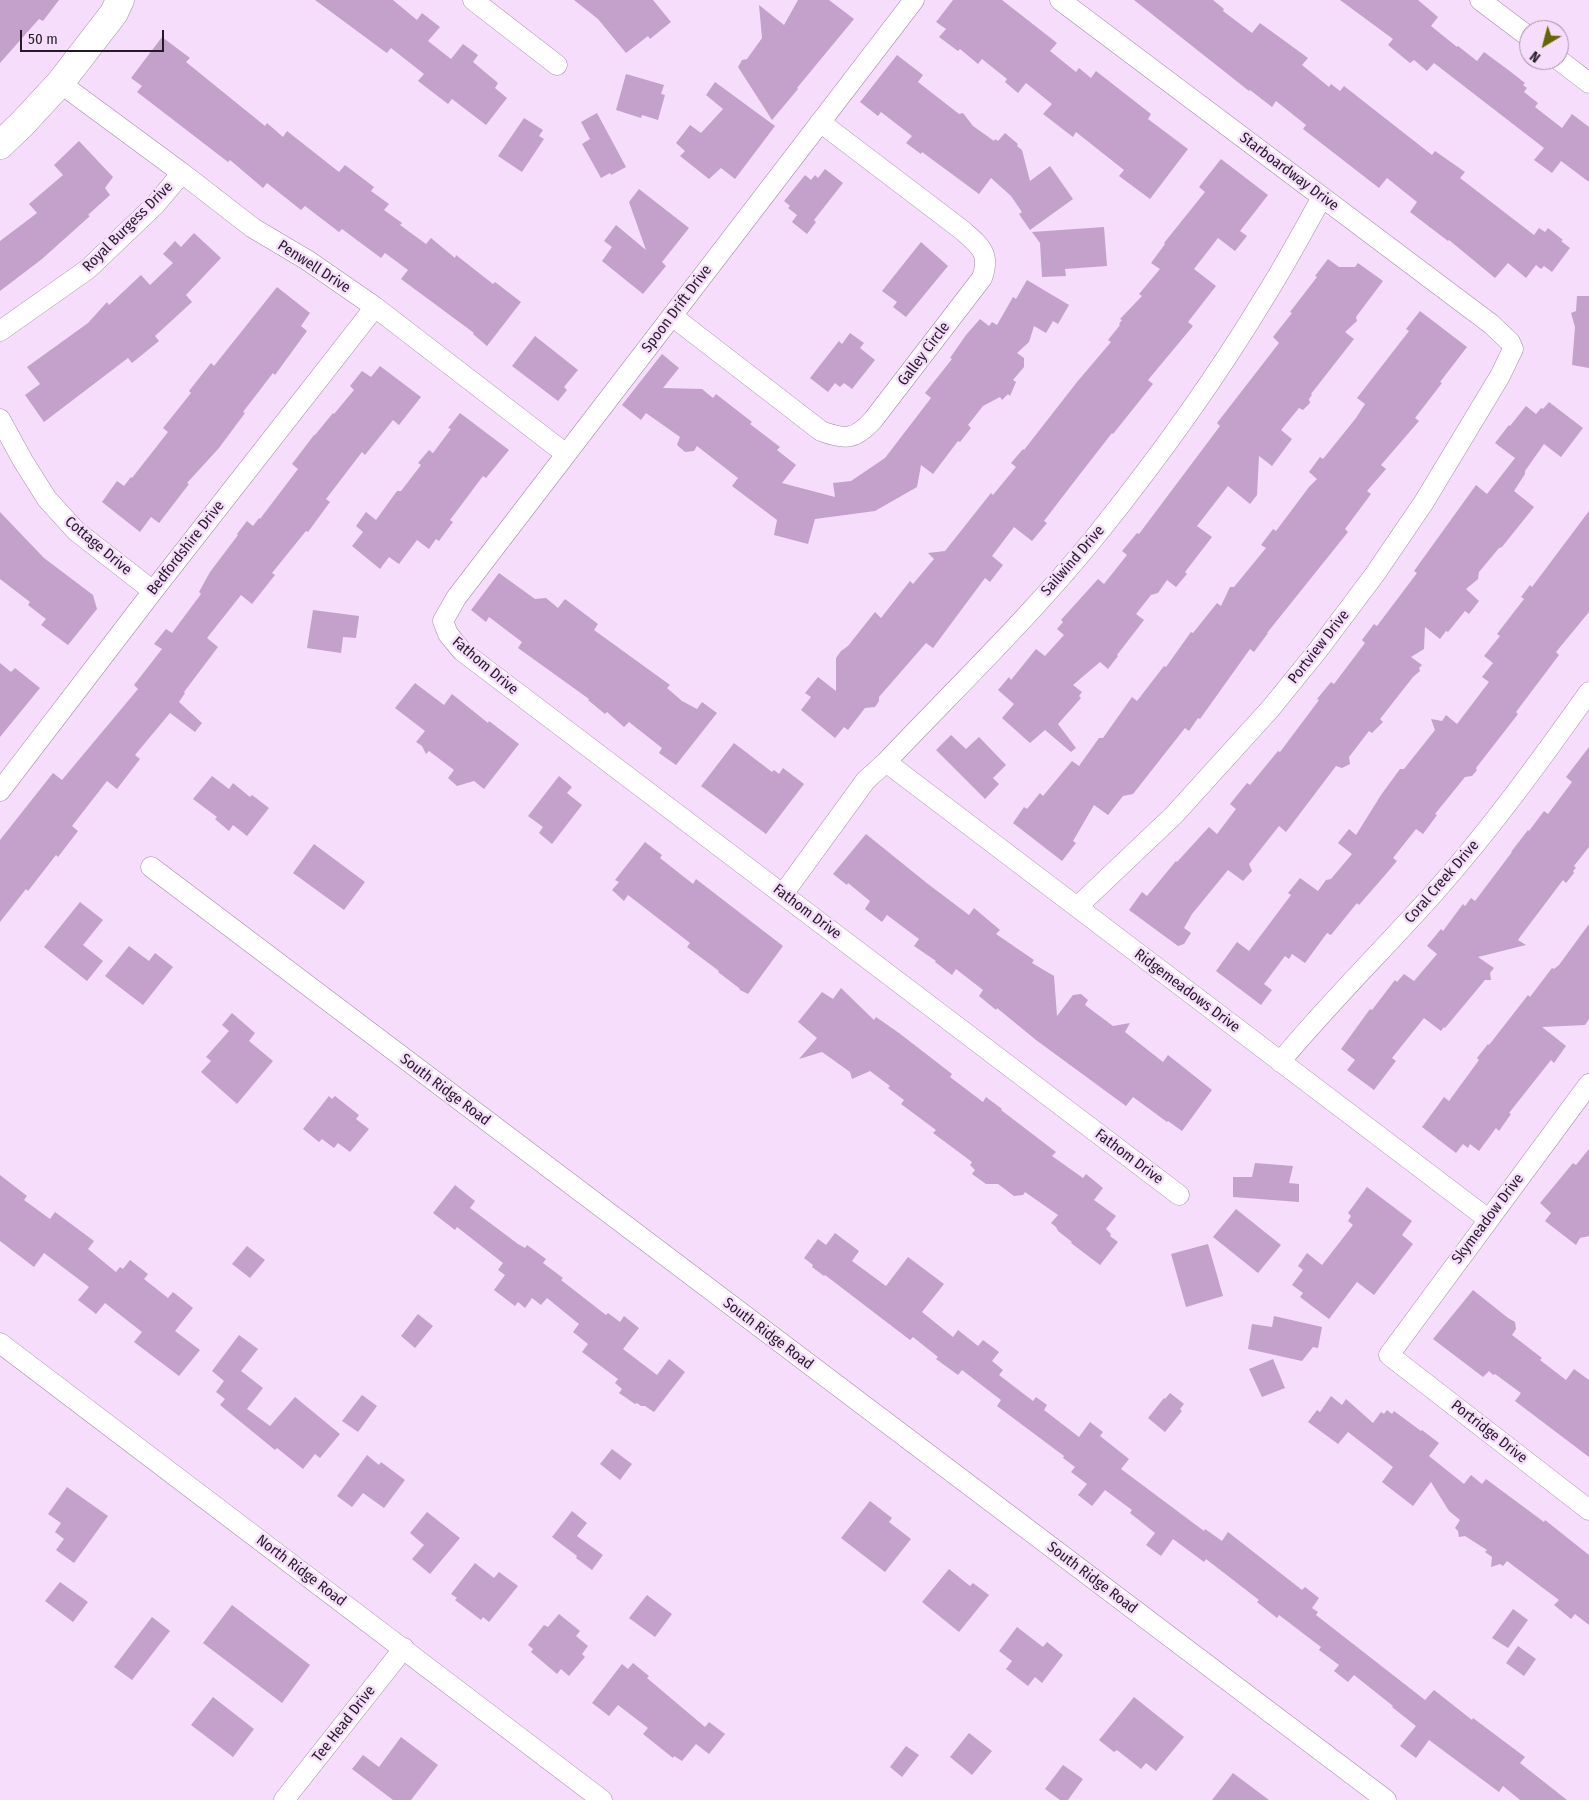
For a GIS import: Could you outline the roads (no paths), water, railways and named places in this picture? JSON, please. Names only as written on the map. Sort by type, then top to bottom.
[{"type":"main road","points":[[0,145],[60,83],[114,12],[120,0]]},
{"type":"street","points":[[473,0],[557,65]]},
{"type":"street","name":"Starboardway Drive","points":[[1060,0],[1498,329],[1510,342],[1512,349]]},
{"type":"street","points":[[1480,0],[1519,29]]},
{"type":"street","name":"Spoon Drift Drive","points":[[443,621],[456,598],[820,122],[904,3]]},
{"type":"street","points":[[1569,68],[1589,83]]},
{"type":"street","name":"Penwell Drive","points":[[60,83],[253,228],[307,260],[375,307],[566,454]]},
{"type":"street","name":"Galley Circle","points":[[672,316],[821,430],[835,436],[848,438],[862,432],[879,413],[982,278],[986,268],[985,256],[980,246],[962,230],[820,122]]},
{"type":"street","name":"Royal Burgess Drive","points":[[0,331],[88,269],[155,205],[182,173]]},
{"type":"street","name":"Sailwind Drive","points":[[783,894],[866,780],[886,762],[1038,602],[1097,534],[1147,470],[1212,378],[1266,295],[1322,197]]},
{"type":"street","name":"Bedfordshire Drive","points":[[4,779],[375,307]]},
{"type":"street","name":"Portview Drive","points":[[1077,907],[1174,815],[1242,741],[1318,650],[1375,574],[1424,502],[1500,376],[1512,349]]},
{"type":"street","name":"Cottage Drive","points":[[0,419],[47,499],[76,531],[153,591]]},
{"type":"street","name":"Fathom Drive","points":[[443,621],[448,634],[462,650],[1179,1195]]},
{"type":"street","name":"Coral Creek Drive","points":[[1280,1062],[1308,1028],[1434,893],[1478,842],[1525,783],[1589,692]]},
{"type":"street","name":"Ridgemeadows Drive","points":[[886,762],[1488,1219]]},
{"type":"street","name":"South Ridge Road","points":[[151,867],[1386,1800]]},
{"type":"street","name":"Skymeadow Drive","points":[[1388,1355],[1589,1084]]},
{"type":"street","name":"North Ridge Road","points":[[0,1342],[602,1800]]},
{"type":"street","name":"Portridge Drive","points":[[1388,1355],[1589,1510]]},
{"type":"street","name":"Tee Head Drive","points":[[284,1800],[404,1648]]}]
